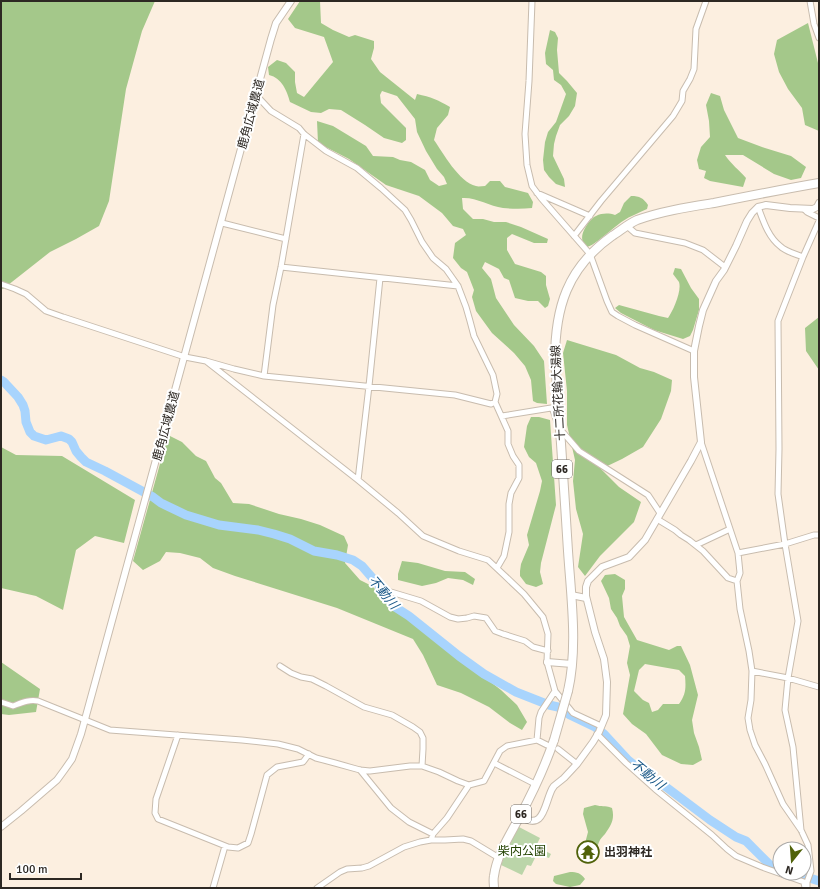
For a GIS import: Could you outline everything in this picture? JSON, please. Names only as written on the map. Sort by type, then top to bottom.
[{"type":"main road","name":"十二所花輪大湯線","points":[[494,888],[494,876],[499,858],[548,757],[551,742],[568,691],[572,664],[573,639],[571,595],[555,360],[557,325],[563,299],[570,283],[590,254],[608,239],[636,221],[652,215],[670,211],[819,182]]},
{"type":"street","name":"鹿角広域農道","points":[[1,826],[57,780],[72,759],[81,734],[276,23],[291,1]]},
{"type":"street","points":[[532,1],[529,81],[525,134],[525,150],[528,173],[532,186],[590,254],[612,312],[635,325],[694,351]]},
{"type":"street","points":[[574,236],[673,116],[682,101],[683,91],[694,69],[696,29],[706,1]]},
{"type":"street","points":[[810,1],[814,24],[819,38]]},
{"type":"street","points":[[256,95],[271,110],[299,128],[304,134],[326,151],[358,168],[405,210],[412,220],[422,242],[433,258],[446,269],[458,286],[466,307],[474,336],[492,376],[497,394],[495,402],[508,431],[508,444],[519,465],[519,478],[510,493],[509,532],[504,556],[497,568]]},
{"type":"street","points":[[264,376],[272,305],[281,267],[304,134]]},
{"type":"street","points":[[536,192],[590,216]]},
{"type":"street","points":[[806,888],[810,872],[808,845],[801,830],[782,804],[755,745],[750,730],[748,718],[751,700],[752,671],[740,609],[737,580],[740,573],[738,553],[701,442],[694,377],[694,351],[703,310],[716,281],[725,267],[752,213],[758,207],[766,205],[813,209],[817,207],[819,202]]},
{"type":"street","points":[[758,207],[767,230],[777,244],[780,247],[803,257]]},
{"type":"street","points":[[804,209],[819,218]]},
{"type":"street","points":[[801,830],[793,747],[785,710],[788,678],[798,621],[778,494],[780,449],[778,321],[819,221]]},
{"type":"street","points":[[222,223],[286,239]]},
{"type":"street","points":[[627,226],[635,233],[685,243],[703,250],[725,267]]},
{"type":"street","points":[[281,267],[458,286]]},
{"type":"street","points":[[358,480],[380,278]]},
{"type":"street","points":[[1,284],[26,294],[46,310],[184,357],[206,361],[234,369],[264,376],[455,395],[491,404],[495,402]]},
{"type":"street","points":[[206,361],[358,480],[423,536],[459,551],[488,560],[524,594],[543,617],[548,634],[547,662],[555,691],[573,713],[599,730],[632,768],[677,808],[712,835],[727,850],[736,856],[762,868],[804,882],[806,888]]},
{"type":"street","points":[[502,416],[551,408],[554,410],[561,431],[579,451],[648,495],[660,513]]},
{"type":"street","points":[[520,816],[531,822],[540,818],[554,786],[577,764],[593,742],[606,715],[607,682],[604,659],[586,598],[586,587],[588,581],[602,567],[629,557],[645,540],[692,461],[701,442]]},
{"type":"street","points":[[657,519],[696,545],[728,578],[737,580]]},
{"type":"street","points":[[696,545],[730,529]]},
{"type":"street","points":[[738,553],[785,544],[814,535],[819,535]]},
{"type":"street","points":[[390,592],[421,601],[450,617],[467,618],[474,616],[486,618],[495,630],[525,641],[532,647],[548,651]]},
{"type":"street","points":[[571,595],[586,598]]},
{"type":"street","points":[[547,662],[572,664]]},
{"type":"street","points":[[280,666],[291,673],[312,679],[364,707],[392,715],[413,727],[420,732],[423,738],[422,766]]},
{"type":"street","points":[[752,671],[819,686]]},
{"type":"street","points":[[537,740],[541,712],[555,691]]},
{"type":"street","points":[[1,702],[13,706],[23,702],[33,700],[38,701],[110,730],[278,744],[298,749],[316,758],[360,770],[370,771],[422,766],[469,785],[484,781],[500,751],[507,746],[537,740],[551,742]]},
{"type":"street","points":[[178,735],[156,799],[155,813],[158,819],[225,846],[238,848],[248,843],[267,775],[277,767],[303,762],[309,754]]},
{"type":"street","points":[[558,749],[577,764]]},
{"type":"street","points":[[494,764],[535,784]]},
{"type":"street","points":[[360,770],[391,808],[432,837],[445,840],[463,839],[499,858]]},
{"type":"street","points":[[317,888],[340,872],[347,869],[370,866],[404,847],[432,837],[447,818],[469,785]]},
{"type":"street","points":[[213,888],[225,846]]},
{"type":"green space","points":[[1,1],[155,1],[142,31],[126,89],[109,201],[99,226],[50,252],[3,289],[1,288]]},
{"type":"green space","points":[[300,1],[320,1],[321,23],[333,30],[349,37],[355,35],[374,41],[371,59],[380,72],[415,100],[417,94],[442,102],[450,107],[448,115],[437,128],[434,140],[452,166],[464,179],[478,186],[485,186],[490,181],[500,181],[505,187],[528,193],[533,202],[532,208],[503,208],[472,199],[462,198],[463,209],[473,219],[506,222],[548,239],[547,243],[534,243],[512,234],[507,238],[507,250],[515,264],[541,272],[546,276],[546,285],[550,299],[548,306],[545,308],[538,301],[528,301],[515,298],[509,280],[504,278],[499,269],[485,262],[482,268],[491,279],[496,298],[514,325],[534,346],[544,361],[547,404],[533,401],[531,380],[525,366],[514,353],[492,333],[476,311],[472,297],[474,290],[467,272],[461,268],[453,258],[455,243],[466,235],[463,229],[453,226],[442,213],[419,196],[386,185],[349,159],[318,143],[317,121],[333,126],[366,146],[373,156],[393,157],[411,162],[425,170],[430,180],[439,186],[447,184],[444,177],[437,169],[426,151],[417,132],[415,119],[397,96],[382,91],[380,95],[381,103],[406,128],[406,140],[402,143],[384,138],[341,110],[329,109],[321,113],[311,112],[290,102],[281,82],[269,75],[268,67],[277,60],[286,63],[295,72],[297,93],[304,97],[333,62],[324,37],[295,28],[288,19]]},
{"type":"green space","points":[[808,23],[819,67],[819,131],[805,125],[802,108],[788,89],[779,72],[774,54],[777,40]]},
{"type":"green space","points":[[550,30],[555,32],[558,38],[557,50],[559,73],[577,93],[575,106],[569,116],[560,125],[554,144],[553,156],[564,179],[565,187],[556,184],[549,177],[544,170],[543,160],[548,132],[556,122],[566,94],[561,85],[554,80],[553,70],[546,64],[545,53]]},
{"type":"green space","points":[[711,93],[720,96],[724,110],[738,138],[791,156],[806,167],[801,178],[791,180],[774,174],[743,155],[725,155],[746,178],[743,187],[710,181],[704,178],[706,171],[699,169],[697,160],[701,147],[710,137],[706,105]]},
{"type":"green space","points":[[631,196],[643,199],[648,205],[647,209],[626,219],[587,247],[584,244],[582,235],[589,222],[598,215],[615,215],[620,212],[624,203]]},
{"type":"green space","points":[[675,268],[681,269],[691,288],[699,299],[699,310],[690,336],[683,339],[654,330],[621,313],[615,308],[619,305],[668,318],[678,296],[680,286],[673,274]]},
{"type":"green space","points":[[819,317],[819,370],[806,351],[805,328]]},
{"type":"green space","points":[[567,340],[616,355],[640,368],[672,380],[671,391],[661,419],[643,447],[601,469],[619,487],[641,502],[634,522],[600,556],[585,576],[578,567],[583,534],[576,509],[573,481],[575,460],[567,425],[567,391],[563,353]]},
{"type":"green space","points":[[531,417],[539,417],[550,420],[556,505],[541,563],[540,572],[543,584],[536,587],[526,584],[520,576],[521,564],[529,545],[527,535],[542,481],[536,463],[529,457],[524,447],[527,426]]},
{"type":"green space","points":[[168,435],[182,442],[196,456],[206,461],[215,478],[221,483],[233,503],[249,504],[279,514],[301,519],[320,525],[344,536],[348,545],[345,563],[360,580],[372,586],[392,606],[501,690],[517,705],[527,722],[522,730],[489,707],[461,693],[437,685],[423,655],[413,639],[337,608],[213,568],[200,558],[180,553],[166,552],[160,561],[143,570],[133,561]]},
{"type":"green space","points":[[1,447],[16,455],[62,456],[135,500],[124,543],[95,536],[76,550],[63,610],[36,596],[1,588]]},
{"type":"green space","points":[[402,561],[418,563],[445,571],[465,572],[475,579],[473,585],[463,580],[448,578],[436,583],[422,586],[398,580],[398,574]]},
{"type":"green space","points":[[615,574],[625,580],[625,589],[622,596],[624,617],[637,640],[669,650],[677,646],[681,646],[690,665],[698,695],[692,720],[694,733],[702,760],[693,765],[681,764],[662,755],[646,734],[632,724],[623,714],[630,675],[627,663],[630,646],[627,636],[611,609],[609,598],[601,581],[605,575]],"holes":[[[645,664],[679,670],[685,676],[685,691],[679,704],[663,704],[658,710],[652,712],[649,703],[643,700],[634,691],[639,670]]]},
{"type":"green space","points":[[1,662],[40,689],[36,712],[9,715],[1,714]]},
{"type":"green space","points":[[595,805],[612,808],[613,819],[609,828],[599,841],[594,853],[590,858],[584,861],[583,851],[588,832],[583,814],[584,808]]},
{"type":"green space","name":"柴内公園","points":[[519,827],[540,838],[536,846],[551,854],[549,858],[537,854],[531,866],[527,865],[522,875],[501,865],[507,848]]},
{"type":"green space","points":[[570,872],[579,873],[585,879],[580,885],[570,887],[556,884],[553,881],[554,876]]},
{"type":"waterway","name":"不動川","points":[[1,380],[18,397],[23,405],[26,422],[30,432],[34,436],[46,440],[61,436],[69,439],[76,451],[86,462],[153,497],[161,503],[186,515],[219,525],[258,530],[274,534],[290,539],[314,551],[337,555],[353,560],[362,566],[395,607],[409,616],[459,656],[484,674],[516,692],[558,707],[570,715],[595,727],[604,734],[628,760],[643,772],[662,784],[710,820],[736,837],[746,841],[772,867]]},
{"type":"waterway","name":"不動川","points":[[812,879],[819,881]]},
{"type":"place","name":"出羽神社","points":[[588,852]]}]
